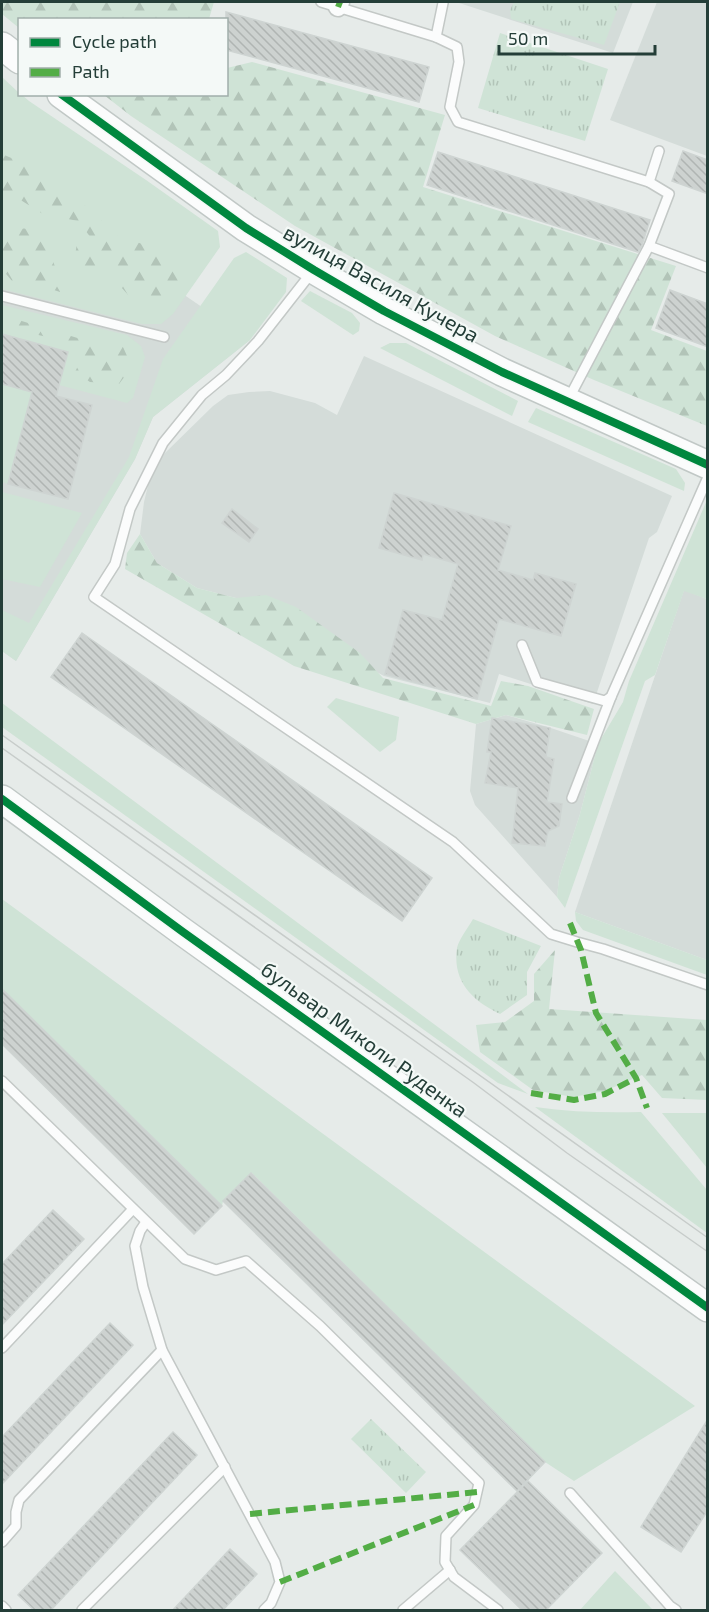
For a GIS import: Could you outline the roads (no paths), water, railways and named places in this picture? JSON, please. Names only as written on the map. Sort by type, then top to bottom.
[{"type":"street","points":[[2,46],[18,58]]},
{"type":"street","name":"вулиця Василя Кучера","points":[[64,96],[246,228],[384,311],[502,372],[708,465]]},
{"type":"street","name":"бульвар Миколи Руденка","points":[[2,799],[183,932],[708,1308]]},
{"type":"lane","points":[[333,3],[436,37],[457,47],[459,62],[450,107],[458,122],[649,182],[669,194],[649,246],[566,401]]},
{"type":"lane","points":[[436,37],[443,3]]},
{"type":"lane","points":[[649,182],[659,151]]},
{"type":"lane","points":[[649,246],[708,268]]},
{"type":"lane","points":[[314,270],[258,341],[226,375],[202,395],[163,443],[130,509],[116,564],[94,597],[453,842],[551,934],[708,985]]},
{"type":"lane","points":[[2,296],[164,337]]},
{"type":"lane","points":[[572,798],[611,697],[708,477]]},
{"type":"lane","points":[[522,645],[537,682],[605,701],[611,697]]},
{"type":"lane","points":[[2,1081],[185,1259],[216,1270],[246,1261],[320,1326],[479,1483],[474,1505],[446,1536],[445,1562],[454,1577],[498,1611]]},
{"type":"lane","points":[[2,1348],[133,1209]]},
{"type":"lane","points":[[146,1221],[135,1246],[143,1287],[162,1350],[275,1562],[280,1582],[271,1603],[264,1611]]},
{"type":"lane","points":[[2,1542],[16,1526],[19,1500],[162,1350]]},
{"type":"lane","points":[[82,1611],[225,1467]]},
{"type":"lane","points":[[570,1493],[676,1611]]},
{"type":"lane","points":[[408,1608],[450,1570]]},
{"type":"lane","points":[[2,1606],[6,1611]]},
{"type":"tram line","points":[[2,735],[708,1238]]},
{"type":"tram line","points":[[2,748],[708,1252]]}]
